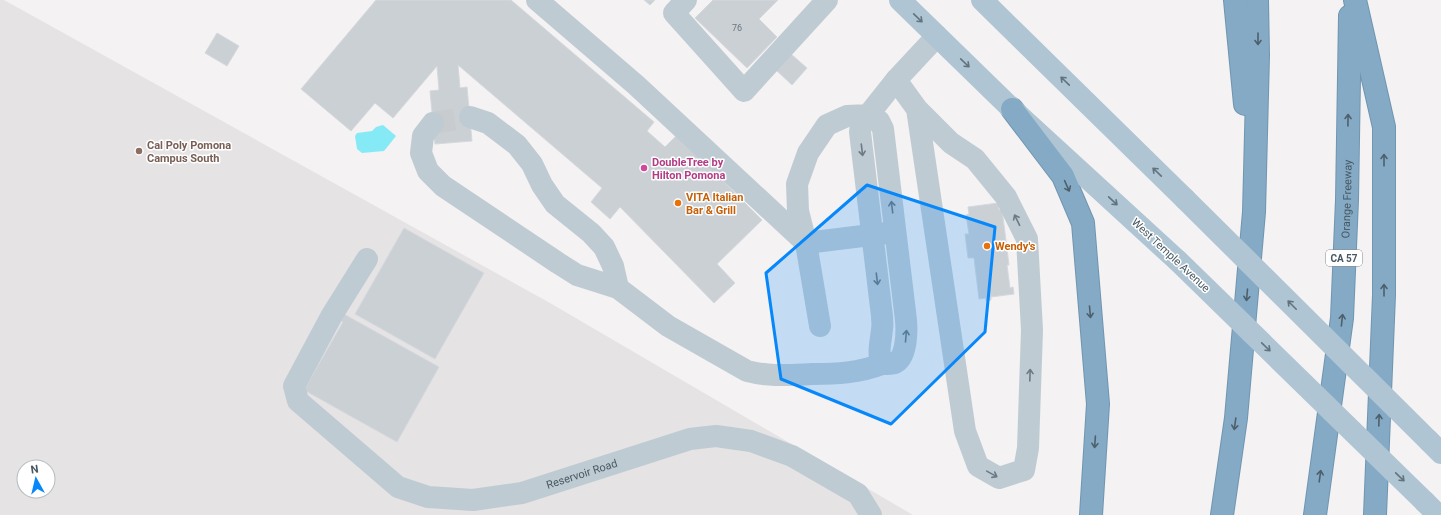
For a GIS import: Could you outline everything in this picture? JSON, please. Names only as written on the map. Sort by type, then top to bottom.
[{"type":"highway","points":[[1235,0],[1254,212]]},
{"type":"highway","points":[[1222,515],[1236,418],[1254,212],[1258,55],[1257,0]]},
{"type":"highway","name":"Orange Freeway","points":[[1314,515],[1342,318],[1347,200],[1351,0]]},
{"type":"highway","points":[[1355,0],[1384,127],[1384,296],[1375,515]]},
{"type":"highway","points":[[1012,109],[1063,176],[1083,223],[1098,404],[1090,515]]},
{"type":"main road","name":"West Temple Avenue","points":[[900,0],[1012,109],[1178,261],[1432,509]]},
{"type":"main road","points":[[982,0],[1435,447]]},
{"type":"street","points":[[537,0],[636,85],[806,243],[895,232]]},
{"type":"street","points":[[686,0],[674,13],[744,90],[827,0]]},
{"type":"street","points":[[882,364],[879,358],[878,350],[883,328],[882,316],[860,132],[861,124],[882,96],[937,36]]},
{"type":"street","points":[[896,80],[917,109],[951,142],[975,159],[1006,196],[1027,239],[1032,330],[1028,448],[1024,470],[999,478],[978,466],[965,431],[917,109]]},
{"type":"street","points":[[433,123],[422,136],[421,153],[428,171],[443,186],[577,275],[618,288],[668,326],[747,371],[762,375],[778,376],[836,374],[869,369],[882,364],[896,362],[902,354],[907,331],[883,129],[879,122],[869,115],[846,116],[827,125],[808,153],[797,184],[798,211],[806,243],[820,326]]},
{"type":"street","points":[[470,117],[488,123],[517,145],[532,164],[542,185],[555,204],[591,232],[604,247],[613,266],[618,288]]},
{"type":"street","name":"Reservoir Road","points":[[368,259],[332,315],[294,386],[298,401],[398,487],[428,497],[473,500],[522,493],[690,439],[716,436],[751,441],[792,456],[858,494],[871,515]]},
{"type":"highlighted area","points":[[867,185],[995,227],[985,332],[891,424],[781,379],[766,273]]},
{"type":"shaded area","name":"Cal Poly Pomona Campus South","points":[[0,0],[4,0],[550,303],[913,515],[0,515]]},
{"type":"water","points":[[383,125],[396,136],[384,151],[362,153],[357,149],[355,136],[357,133],[372,131],[376,127]]},
{"type":"building","name":"DoubleTree by Hilton Pomona","points":[[376,0],[511,0],[654,122],[647,131],[665,147],[677,135],[762,220],[717,264],[735,283],[714,303],[620,207],[610,219],[591,202],[602,188],[458,65],[460,88],[467,87],[472,141],[435,144],[430,91],[439,90],[437,66],[393,118],[375,103],[351,131],[301,89]]},
{"type":"building","points":[[644,0],[655,0],[650,5]]},
{"type":"building","points":[[713,0],[778,0],[759,19],[777,37],[747,68],[695,18]]},
{"type":"building","points":[[217,33],[239,46],[227,66],[205,53]]},
{"type":"building","points":[[791,54],[807,68],[792,85],[776,70]]},
{"type":"building","name":"Wendy's","points":[[998,203],[999,210],[1002,209],[1009,265],[1007,265],[1010,288],[1013,287],[1014,294],[991,297],[991,300],[986,301],[986,298],[979,299],[974,258],[968,258],[965,234],[969,234],[966,215],[969,214],[968,207]]},
{"type":"building","points":[[404,228],[484,273],[435,359],[355,314]]},
{"type":"building","points":[[342,313],[439,367],[397,442],[304,390],[343,322],[339,319]]},
{"type":"tunnel","points":[[433,123],[470,117]]},
{"type":"place","name":"Cal Poly Pomona Campus South","points":[[139,151]]},
{"type":"place","name":"DoubleTree by Hilton Pomona","points":[[644,168]]},
{"type":"place","name":"VITA Italian Bar & Grill","points":[[678,203]]},
{"type":"place","name":"Wendy's","points":[[987,246]]}]
